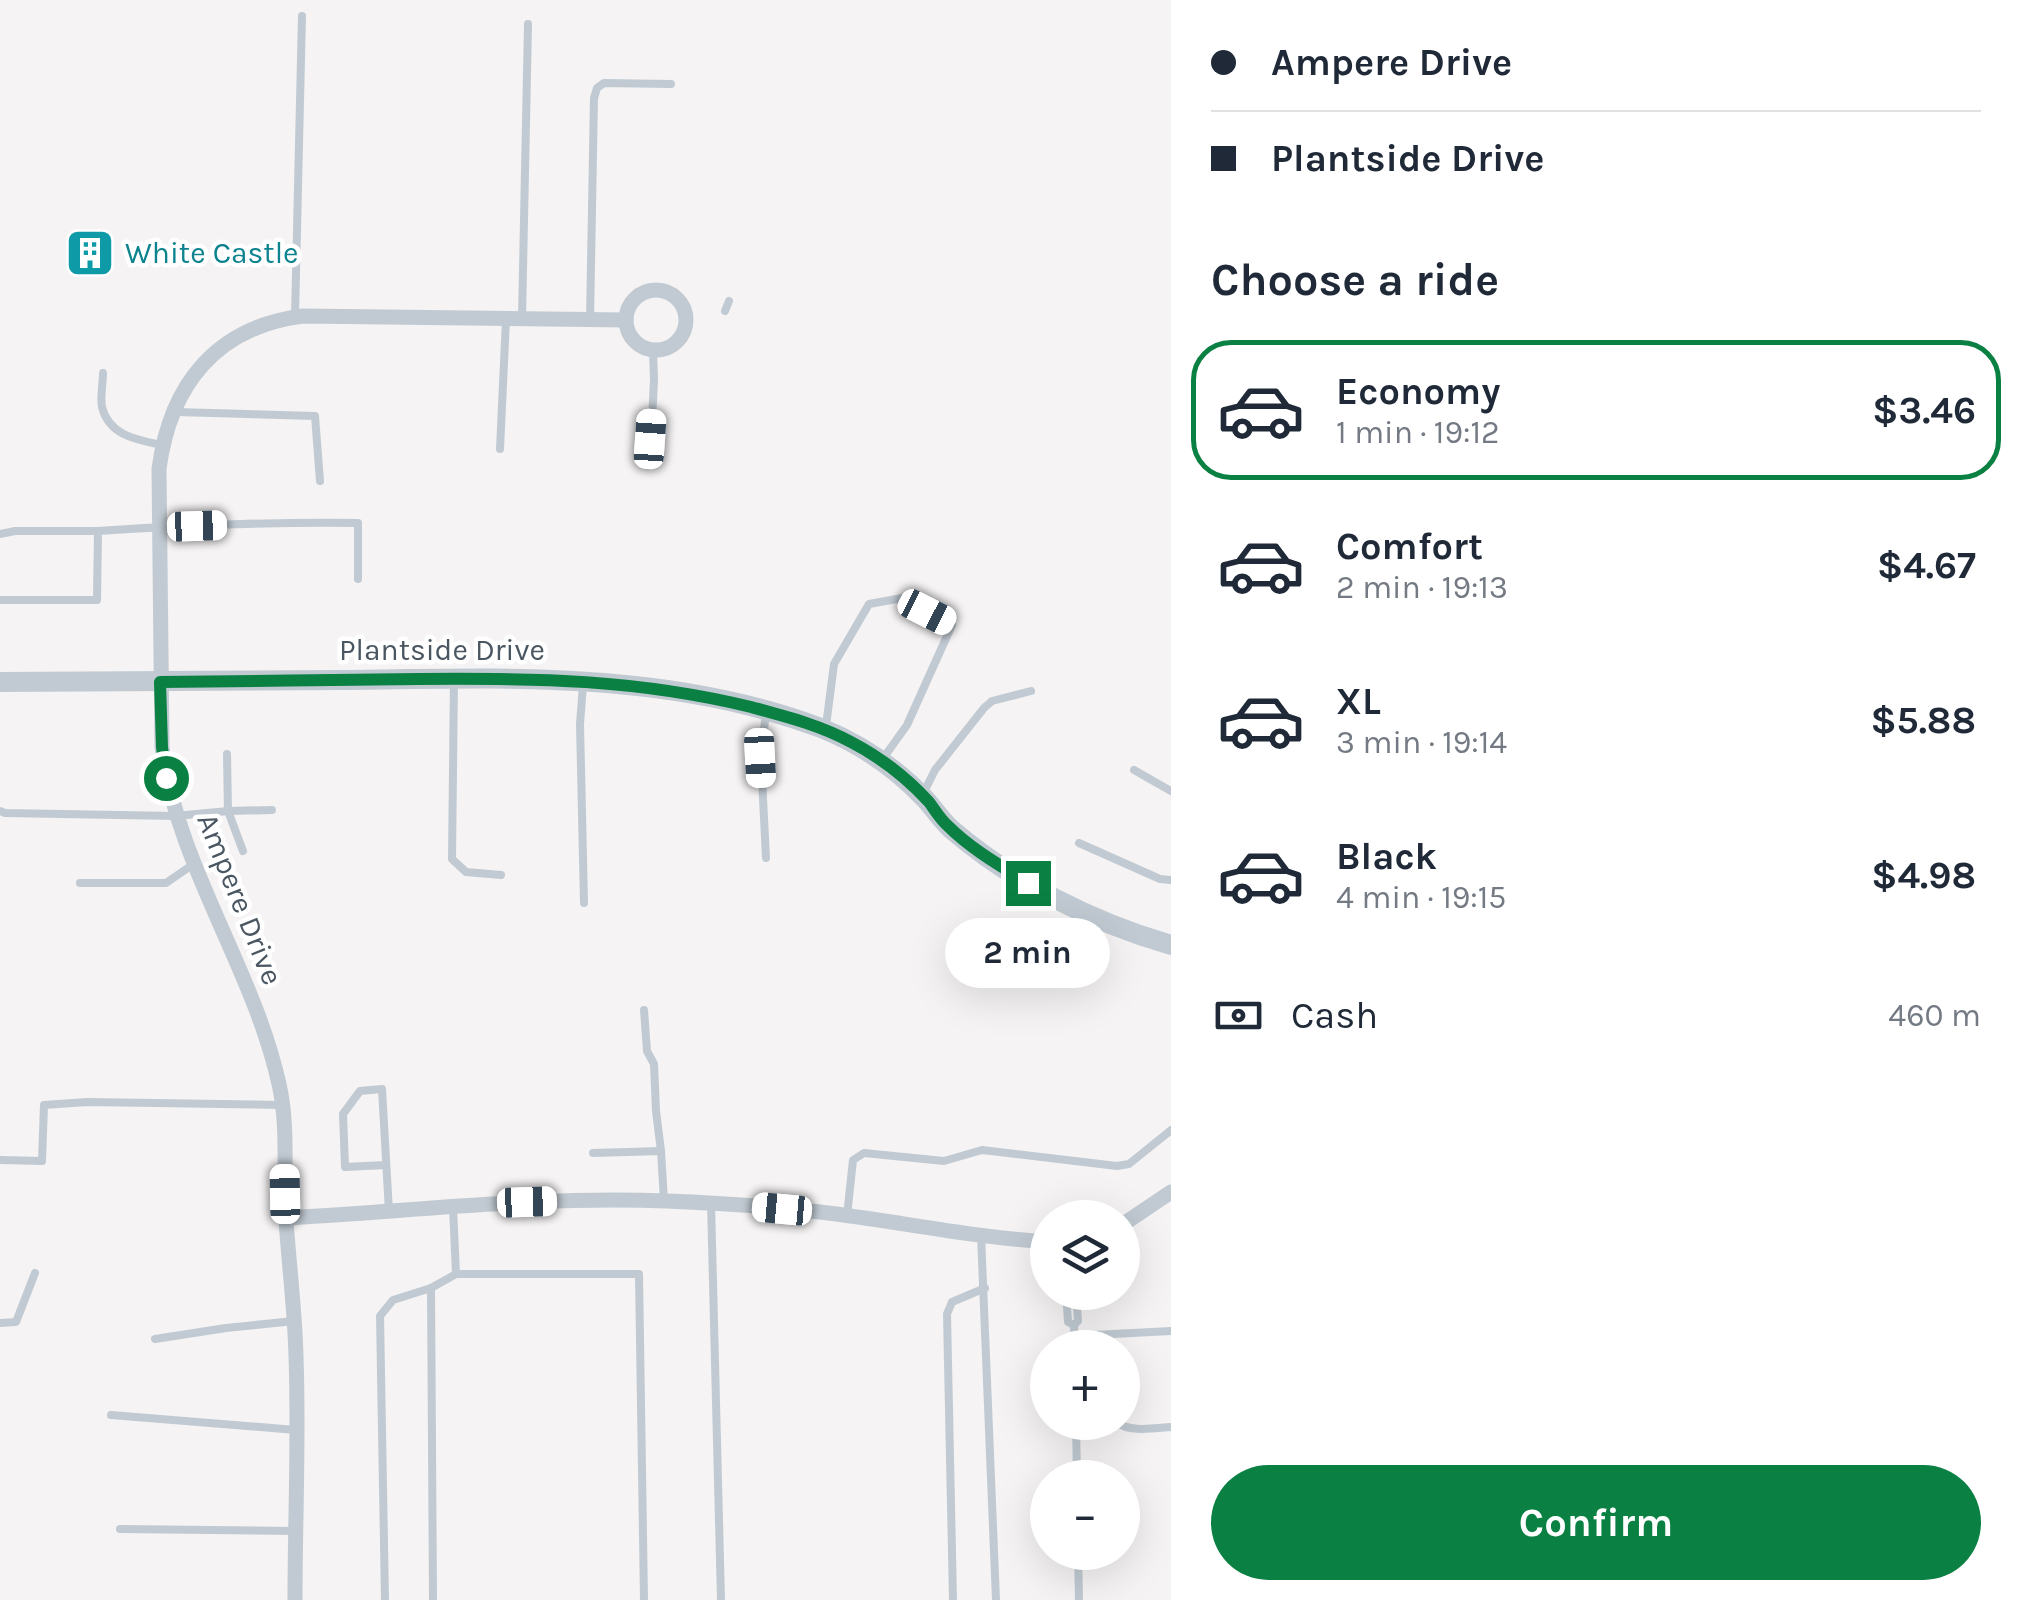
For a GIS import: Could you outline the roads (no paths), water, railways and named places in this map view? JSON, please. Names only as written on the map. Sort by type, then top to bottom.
[{"type":"street","points":[[650,291],[666,292],[679,300],[686,313],[682,335],[663,349],[653,350],[636,342],[626,320],[632,303],[650,291]]},
{"type":"street","name":"Ampere Drive","points":[[295,1600],[298,1430],[282,1105],[271,1052],[253,1000],[176,816],[166,778],[160,682],[162,444],[172,412],[196,372],[230,341],[269,322],[295,317],[626,320]]},
{"type":"street","name":"Plantside Drive","points":[[0,682],[583,680],[683,692],[766,711],[851,742],[882,761],[923,797],[948,826],[1028,883],[1107,922],[1171,945]]},
{"type":"street","points":[[1140,1213],[1171,1192]]},
{"type":"street","points":[[286,1218],[584,1200],[664,1201],[847,1216],[1030,1240]]},
{"type":"lane","points":[[295,317],[302,16]]},
{"type":"lane","points":[[500,449],[514,318],[528,24]]},
{"type":"lane","points":[[590,320],[597,88],[604,83],[671,84]]},
{"type":"lane","points":[[724,311],[730,301]]},
{"type":"lane","points":[[650,460],[653,350]]},
{"type":"lane","points":[[103,373],[102,407],[110,422],[125,437],[162,444]]},
{"type":"lane","points":[[172,412],[315,416],[320,480]]},
{"type":"lane","points":[[0,534],[15,530],[272,522],[358,523],[358,579]]},
{"type":"lane","points":[[0,600],[97,600],[98,530]]},
{"type":"lane","points":[[825,730],[834,664],[869,604],[902,598],[952,625],[907,725],[882,761]]},
{"type":"lane","points":[[454,679],[452,859],[466,872],[501,875]]},
{"type":"lane","points":[[583,680],[580,724],[584,903]]},
{"type":"lane","points":[[923,797],[935,770],[984,708],[992,701],[1031,691]]},
{"type":"lane","points":[[766,711],[760,758],[766,858]]},
{"type":"lane","points":[[227,754],[228,811],[242,851]]},
{"type":"lane","points":[[1134,770],[1171,792]]},
{"type":"lane","points":[[0,810],[5,814],[176,816],[272,810]]},
{"type":"lane","points":[[1079,843],[1160,879],[1171,880]]},
{"type":"lane","points":[[80,883],[166,882],[195,862]]},
{"type":"lane","points":[[644,1010],[647,1051],[654,1064],[664,1201]]},
{"type":"lane","points":[[386,1165],[345,1166],[343,1114],[360,1090],[382,1089],[389,1212]]},
{"type":"lane","points":[[0,1160],[42,1161],[44,1105],[282,1105]]},
{"type":"lane","points":[[847,1216],[853,1160],[864,1153],[944,1161],[982,1150],[1117,1166],[1129,1164],[1171,1130]]},
{"type":"lane","points":[[594,1153],[661,1151]]},
{"type":"lane","points":[[711,1203],[721,1600]]},
{"type":"lane","points":[[453,1208],[456,1274]]},
{"type":"lane","points":[[981,1236],[996,1600]]},
{"type":"lane","points":[[0,1324],[16,1322],[34,1274]]},
{"type":"lane","points":[[385,1600],[380,1316],[393,1300],[431,1288],[456,1274],[639,1274],[644,1600]]},
{"type":"lane","points":[[431,1288],[433,1600]]},
{"type":"lane","points":[[953,1600],[947,1314],[952,1302],[985,1288]]},
{"type":"lane","points":[[1067,1310],[1068,1322],[1074,1325]]},
{"type":"lane","points":[[1074,1330],[1077,1310]]},
{"type":"lane","points":[[156,1339],[294,1321]]},
{"type":"lane","points":[[1140,1333],[1171,1332]]},
{"type":"lane","points":[[111,1415],[298,1430]]},
{"type":"lane","points":[[1140,1429],[1171,1428]]},
{"type":"lane","points":[[120,1529],[295,1531]]},
{"type":"lane","points":[[1078,1570],[1079,1600]]},
{"type":"place","name":"White Castle","points":[[90,253]]}]
